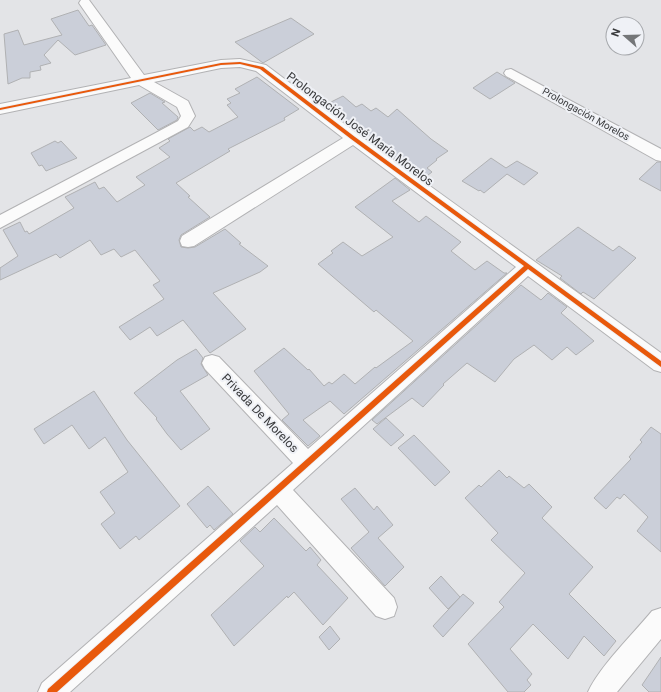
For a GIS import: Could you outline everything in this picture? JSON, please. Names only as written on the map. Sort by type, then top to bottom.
[{"type":"street","points":[[0,222],[183,124],[188,116],[184,104],[140,80],[85,3]]},
{"type":"street","name":"Prolongación José María Morelos","points":[[0,109],[221,64],[240,63],[261,68],[527,267],[661,364]]},
{"type":"street","name":"Prolongación Morelos","points":[[511,73],[661,156]]},
{"type":"street","points":[[188,241],[353,138]]},
{"type":"street","points":[[51,692],[527,267]]},
{"type":"street","name":"Privada De Morelos","points":[[212,363],[308,463]]},
{"type":"street","points":[[278,490],[385,607]]},
{"type":"street","points":[[601,692],[661,620]]},
{"type":"building","points":[[78,10],[89,26],[92,25],[106,45],[75,55],[58,40],[44,55],[51,63],[40,66],[41,70],[30,72],[30,78],[22,78],[8,84],[4,34],[18,30],[24,45],[62,35],[51,19]]},
{"type":"building","points":[[291,18],[314,34],[263,63],[235,42]]},
{"type":"building","points":[[497,72],[515,83],[490,99],[473,88]]},
{"type":"building","points":[[257,77],[299,109],[284,118],[285,120],[228,149],[230,151],[176,183],[190,196],[188,197],[210,217],[181,235],[179,240],[181,247],[195,247],[225,229],[241,243],[239,244],[268,266],[260,272],[213,293],[246,329],[210,353],[183,320],[157,336],[150,327],[130,340],[119,327],[164,299],[153,285],[160,281],[135,250],[121,257],[114,249],[101,255],[90,240],[60,258],[56,254],[0,280],[0,268],[18,256],[3,230],[20,222],[25,232],[27,231],[29,234],[74,208],[65,197],[95,182],[99,189],[104,187],[117,202],[145,185],[136,177],[170,157],[159,148],[170,141],[168,139],[190,127],[194,131],[202,127],[209,132],[238,117],[227,105],[231,103],[227,99],[240,93],[235,89]]},
{"type":"building","points":[[150,93],[165,102],[162,103],[178,117],[177,120],[158,130],[131,103]]},
{"type":"building","points":[[343,96],[356,107],[362,104],[371,111],[376,108],[388,117],[397,109],[431,139],[448,151],[436,159],[437,160],[427,168],[432,172],[423,179],[384,151],[386,149],[352,123],[349,125],[323,106]]},
{"type":"building","points":[[55,141],[58,143],[61,141],[77,158],[46,171],[42,165],[39,166],[31,153]]},
{"type":"building","points":[[491,158],[506,168],[517,161],[538,173],[524,185],[507,174],[484,193],[462,181]]},
{"type":"building","points":[[657,162],[661,162],[661,191],[639,179]]},
{"type":"building","points":[[395,178],[410,190],[392,201],[419,222],[426,216],[461,242],[451,251],[475,270],[487,261],[504,273],[507,273],[344,414],[330,401],[303,420],[320,436],[308,446],[282,420],[289,414],[254,371],[284,348],[308,370],[309,369],[324,386],[329,382],[332,384],[344,374],[355,384],[375,367],[376,368],[413,341],[376,310],[374,312],[318,264],[333,253],[331,251],[343,242],[362,256],[393,237],[355,207]]},
{"type":"building","points":[[578,227],[613,251],[619,246],[636,258],[594,299],[583,292],[581,294],[560,278],[562,276],[536,260]]},
{"type":"building","points":[[521,285],[541,300],[548,293],[567,307],[561,313],[594,341],[576,355],[567,347],[552,360],[534,345],[514,359],[495,382],[467,363],[443,384],[444,385],[423,407],[412,398],[377,424],[372,420]]},
{"type":"building","points":[[196,349],[203,358],[201,364],[208,375],[180,391],[210,429],[181,450],[167,434],[156,419],[157,418],[134,393],[177,360]]},
{"type":"building","points":[[94,391],[127,440],[180,506],[139,540],[136,536],[120,549],[101,524],[115,513],[100,492],[128,472],[105,437],[89,449],[72,425],[44,444],[34,429]]},
{"type":"building","points":[[386,418],[404,435],[391,446],[373,429]]},
{"type":"building","points":[[651,427],[661,434],[661,552],[637,531],[648,517],[624,494],[620,499],[617,497],[606,509],[594,498],[631,459],[629,457],[642,442],[640,440]]},
{"type":"building","points":[[414,435],[450,472],[435,486],[398,448]]},
{"type":"building","points":[[499,470],[507,478],[509,476],[524,488],[529,484],[552,507],[542,518],[593,567],[569,594],[616,641],[604,656],[584,636],[568,659],[533,624],[510,649],[532,674],[527,680],[531,685],[524,692],[508,692],[468,644],[504,607],[499,602],[525,573],[491,540],[498,533],[465,498],[479,485],[481,487]]},
{"type":"building","points":[[208,486],[233,514],[214,530],[210,525],[207,528],[187,504]]},
{"type":"building","points":[[355,488],[374,510],[377,506],[393,525],[378,538],[404,567],[385,586],[351,548],[369,532],[341,499]]},
{"type":"building","points":[[274,518],[306,551],[310,547],[321,560],[317,565],[348,598],[323,625],[294,592],[288,598],[287,596],[234,646],[211,615],[264,566],[240,541],[255,527],[260,532]]},
{"type":"building","points":[[441,576],[460,597],[448,609],[429,588]]},
{"type":"building","points":[[463,594],[474,603],[443,637],[433,626]]},
{"type":"building","points":[[330,626],[340,639],[329,650],[319,637]]},
{"type":"building","points":[[661,657],[661,692],[649,692],[642,685]]},
{"type":"cycle path","points":[[0,109],[221,64],[240,63],[261,68],[353,138],[661,364]]},
{"type":"cycle path","points":[[51,692],[527,267]]}]
